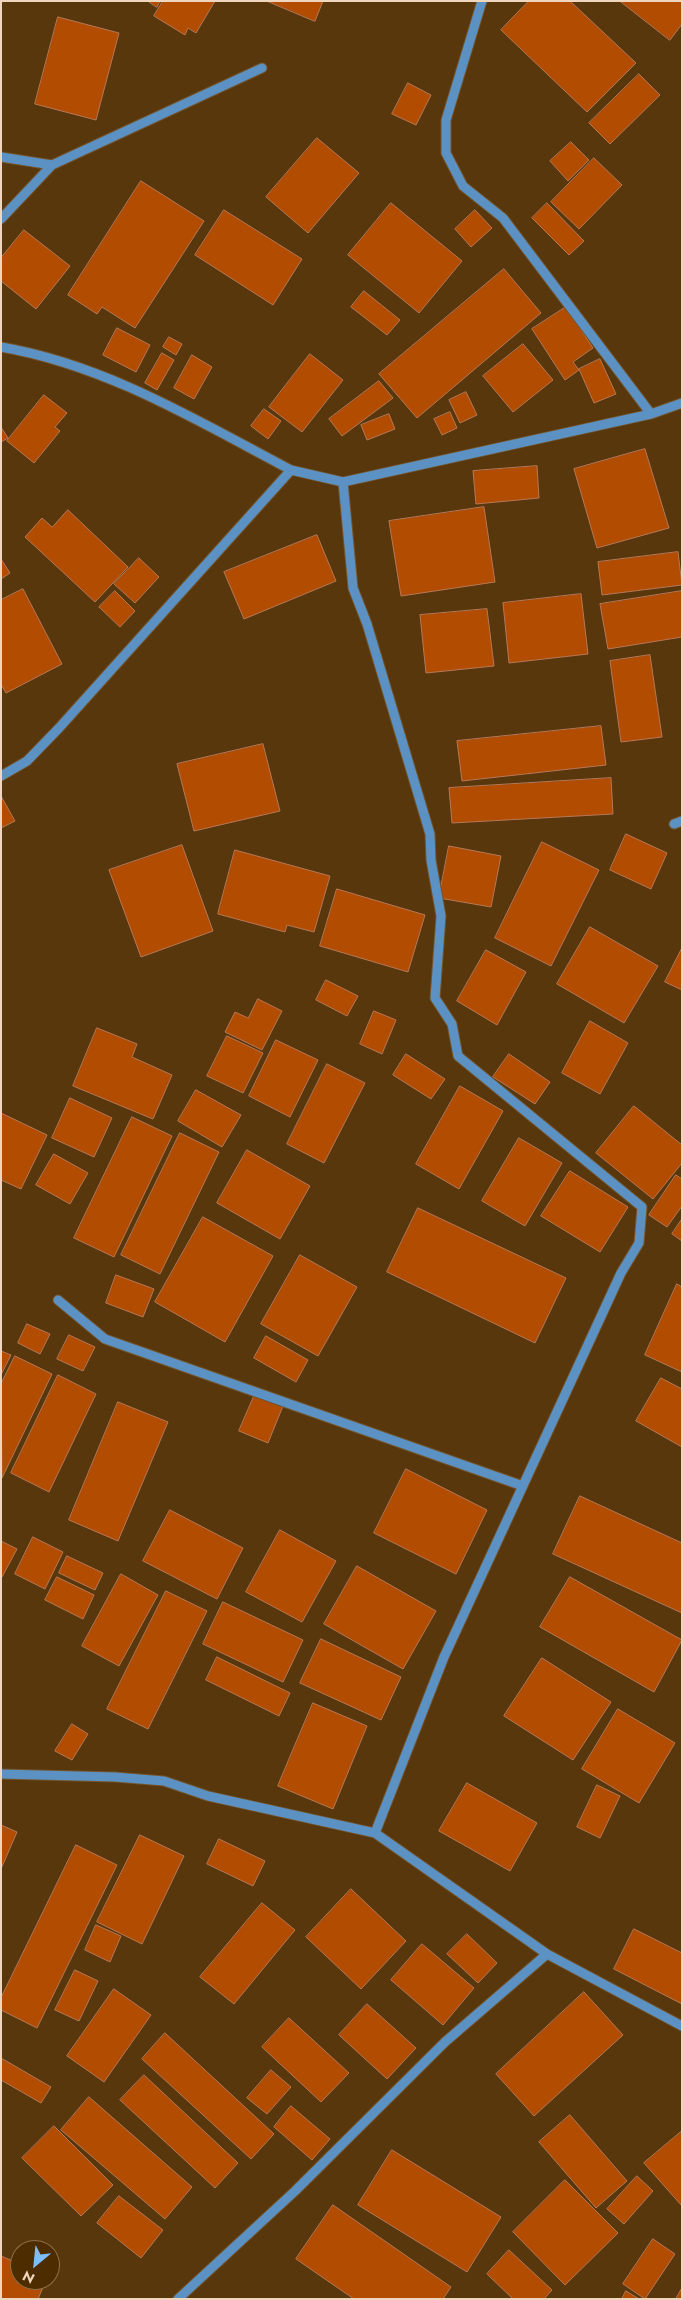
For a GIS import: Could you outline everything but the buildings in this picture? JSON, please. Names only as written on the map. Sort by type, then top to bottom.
[{"type":"street","points":[[482,1],[446,120],[446,153],[463,186],[503,218],[651,414]]},
{"type":"street","points":[[1,219],[52,165],[262,68]]},
{"type":"street","points":[[1,156],[52,165]]},
{"type":"street","points":[[1,348],[41,354],[102,374],[176,409],[291,470],[343,482],[651,414],[681,405]]},
{"type":"street","points":[[1,776],[27,761],[59,728],[291,470]]},
{"type":"street","points":[[343,482],[353,588],[367,624],[430,834],[431,860],[441,916],[435,998],[452,1024],[458,1056],[642,1207],[638,1243],[620,1273],[444,1657],[375,1833]]},
{"type":"street","points":[[58,1300],[104,1339],[523,1486]]},
{"type":"street","points":[[1,1774],[115,1776],[164,1781],[208,1796],[375,1833],[547,1954],[682,2026]]},
{"type":"street","points":[[178,2299],[295,2191],[446,2042],[547,1954]]}]
